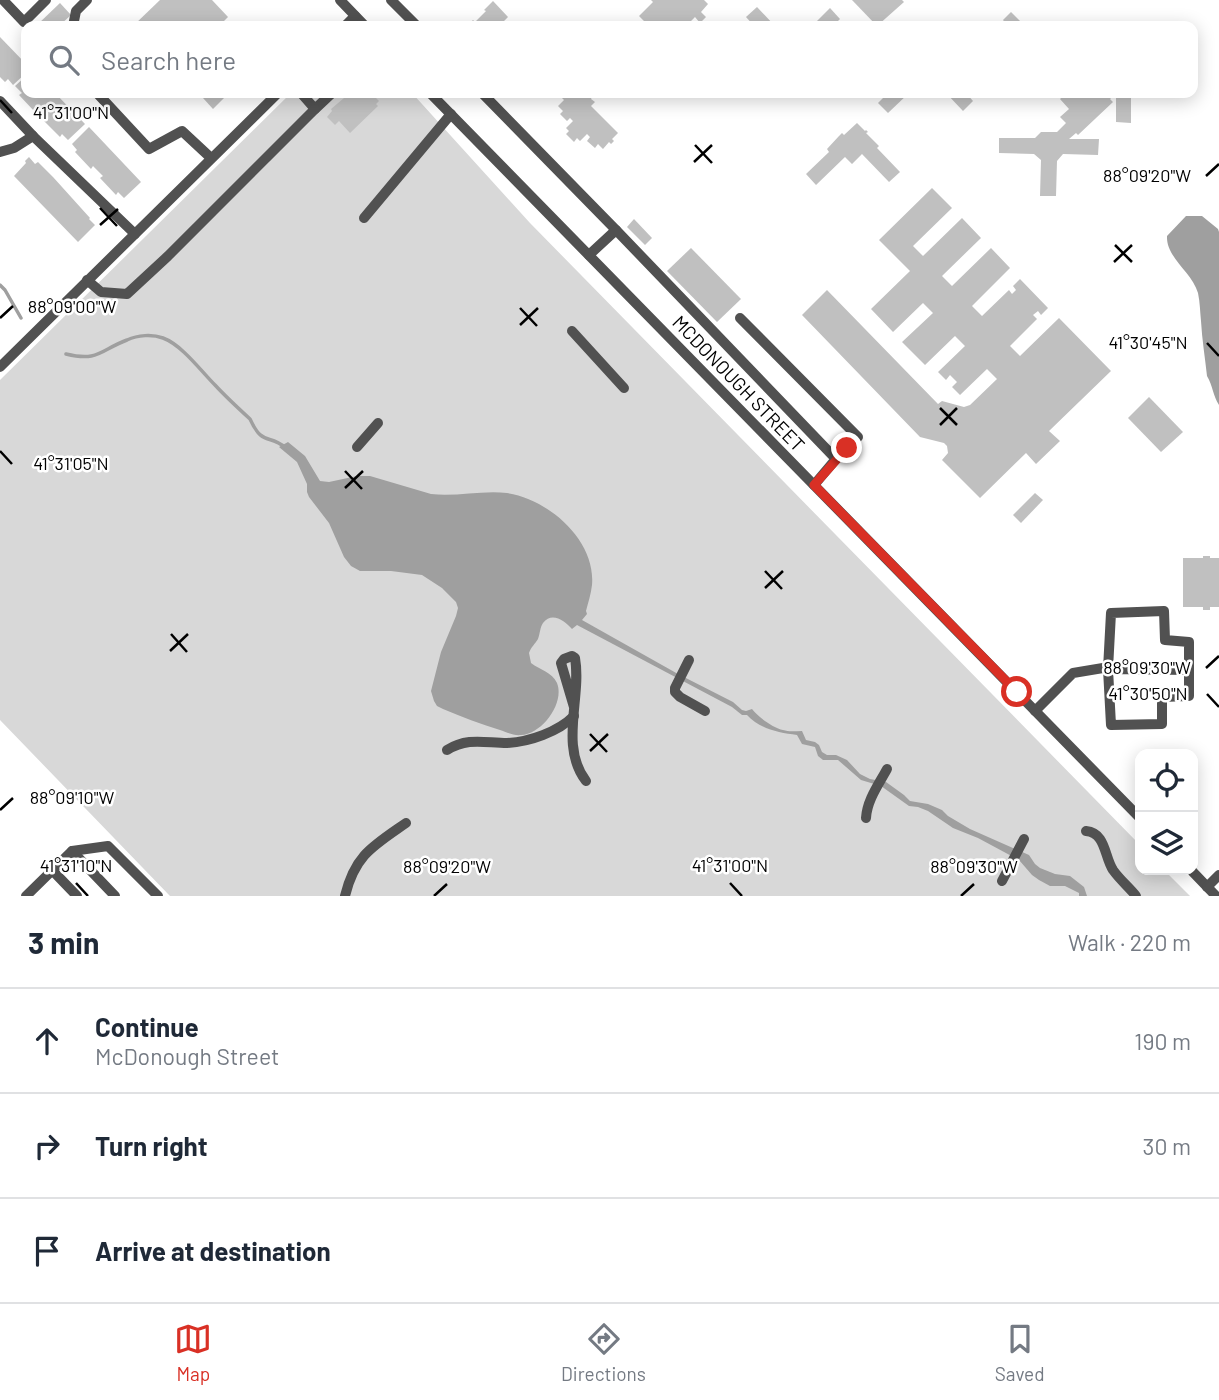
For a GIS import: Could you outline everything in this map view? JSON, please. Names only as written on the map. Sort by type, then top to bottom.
[{"type":"street","points":[[3,0],[23,21]]},
{"type":"street","points":[[25,21],[46,0]]},
{"type":"street","points":[[75,21],[76,11],[87,0]]},
{"type":"street","points":[[340,0],[360,21]]},
{"type":"street","points":[[391,0],[412,21]]},
{"type":"street","points":[[350,21],[355,16]]},
{"type":"street","points":[[102,98],[149,149],[182,131],[211,158]]},
{"type":"street","points":[[0,367],[273,98]]},
{"type":"street","points":[[306,98],[315,108]]},
{"type":"street","points":[[88,280],[101,292],[127,294],[326,98]]},
{"type":"street","name":"MCDONOUGH STREET","points":[[435,98],[1135,813]]},
{"type":"street","points":[[487,98],[836,459]]},
{"type":"street","points":[[0,102],[135,234]]},
{"type":"street","points":[[364,218],[451,114]]},
{"type":"street","points":[[0,152],[14,148],[33,136]]},
{"type":"street","points":[[589,255],[616,230]]},
{"type":"street","points":[[740,318],[858,437],[814,485]]},
{"type":"street","points":[[572,331],[624,388]]},
{"type":"street","points":[[357,447],[377,423]]},
{"type":"street","points":[[1164,611],[1165,640],[1189,642],[1189,696],[1162,697],[1162,724],[1111,724],[1108,669],[1111,613],[1164,611]]},
{"type":"street","points":[[686,664],[675,690],[677,694],[705,711]]},
{"type":"street","points":[[1035,711],[1073,673],[1103,668],[1189,670]]},
{"type":"street","points":[[447,750],[464,742],[505,743],[526,740],[564,724],[574,711],[575,755],[586,781]]},
{"type":"street","points":[[866,818],[867,807],[885,773]]},
{"type":"street","points":[[345,896],[355,868],[368,850],[406,822]]},
{"type":"street","points":[[1086,831],[1099,837],[1114,871],[1136,896]]},
{"type":"street","points":[[1002,881],[1021,845]]},
{"type":"street","points":[[26,896],[72,851],[108,846],[158,896]]},
{"type":"street","points":[[72,851],[115,896]]},
{"type":"street","points":[[52,870],[77,896]]},
{"type":"street","points":[[1196,875],[1216,896]]},
{"type":"street","points":[[1207,887],[1219,876]]},
{"type":"street","points":[[35,887],[43,896]]},
{"type":"shaded area","points":[[286,98],[417,98],[530,223],[1135,840],[1135,875],[1169,875],[1190,896],[170,896],[0,720],[0,380]]},
{"type":"shaded area","points":[[1186,216],[1202,216],[1219,232],[1219,405],[1207,376],[1198,293],[1168,244],[1167,236]]},
{"type":"shaded area","points":[[288,442],[305,456],[320,481],[370,476],[431,494],[507,493],[538,504],[566,524],[586,552],[592,585],[587,614],[582,620],[733,702],[742,710],[752,709],[775,727],[802,731],[806,740],[819,745],[822,752],[847,760],[860,774],[886,782],[910,801],[942,810],[970,829],[1029,855],[1040,868],[1070,876],[1084,887],[1087,896],[1079,896],[1079,893],[1065,886],[1050,886],[1032,875],[1019,860],[953,828],[928,811],[909,806],[881,786],[861,780],[838,760],[823,760],[818,756],[815,747],[802,744],[797,735],[764,727],[747,715],[742,715],[732,707],[577,625],[572,629],[558,618],[547,619],[543,623],[538,639],[529,653],[531,663],[552,676],[559,691],[555,708],[537,729],[521,735],[513,734],[437,706],[431,691],[441,652],[456,616],[456,602],[442,588],[422,575],[360,571],[351,566],[344,557],[329,523],[309,497],[307,484],[297,462],[279,447]]},
{"type":"building","points":[[160,0],[212,0],[228,17],[224,21],[138,21]]},
{"type":"building","points":[[651,0],[704,0],[708,4],[701,12],[706,17],[702,21],[695,17],[691,21],[644,21],[639,16],[653,2]]},
{"type":"building","points":[[852,0],[904,2],[883,21],[872,21]]},
{"type":"building","points":[[493,1],[508,17],[504,21],[476,21],[486,11],[484,10]]},
{"type":"building","points":[[60,3],[71,15],[64,21],[41,21]]},
{"type":"building","points":[[757,7],[770,21],[750,21],[746,17]]},
{"type":"building","points":[[830,8],[840,19],[838,21],[817,21]]},
{"type":"building","points":[[1011,12],[1020,21],[1004,21]]},
{"type":"building","points":[[0,37],[21,59],[21,78],[13,85],[8,79],[5,82],[0,77]]},
{"type":"building","points":[[21,81],[21,92],[15,86]]},
{"type":"building","points":[[22,98],[60,98],[85,124],[68,140],[62,134],[60,137],[44,121],[47,118],[38,109],[35,112]]},
{"type":"building","points":[[203,98],[224,98],[213,109]]},
{"type":"building","points":[[344,98],[376,98],[379,101],[376,104],[378,106],[350,133],[339,121],[335,125],[327,117],[331,109]]},
{"type":"building","points":[[562,98],[592,98],[595,102],[591,106],[618,133],[612,139],[614,141],[611,144],[609,142],[603,149],[598,144],[595,148],[587,141],[590,137],[587,134],[580,141],[577,138],[574,142],[566,134],[569,131],[566,128],[573,121],[570,118],[567,121],[560,114],[563,111],[558,106],[564,100]]},
{"type":"building","points":[[883,98],[904,98],[888,113],[878,103]]},
{"type":"building","points":[[951,98],[970,98],[973,101],[963,111]]},
{"type":"building","points":[[1111,98],[1113,102],[1078,135],[1076,133],[1069,139],[1099,139],[1098,155],[1063,154],[1057,161],[1056,196],[1040,196],[1041,160],[1034,154],[999,153],[999,138],[1035,138],[1041,132],[1057,132],[1066,123],[1060,117],[1069,109],[1060,99]]},
{"type":"building","points":[[1116,98],[1131,98],[1131,123],[1116,122]]},
{"type":"building","points":[[857,123],[868,132],[866,133],[879,146],[877,148],[900,172],[889,182],[862,154],[852,164],[845,157],[816,185],[806,174],[829,152],[827,149],[842,133],[844,135]]},
{"type":"building","points":[[89,127],[141,182],[124,198],[118,192],[116,195],[100,178],[103,176],[93,166],[91,169],[75,152],[77,150],[72,144]]},
{"type":"building","points":[[29,157],[53,177],[95,225],[78,242],[14,176]]},
{"type":"building","points":[[932,188],[952,208],[913,246],[923,256],[962,218],[981,238],[942,276],[952,286],[991,248],[1010,268],[972,306],[982,316],[1009,290],[1012,294],[1016,290],[1013,286],[1020,279],[1048,308],[1041,315],[1038,311],[1033,315],[1037,319],[1010,346],[1020,356],[1059,318],[1111,371],[1049,431],[1060,441],[1036,464],[1026,453],[980,498],[942,460],[948,453],[947,446],[920,437],[802,315],[827,290],[938,404],[942,401],[964,407],[970,405],[997,379],[987,369],[960,395],[952,387],[957,382],[950,375],[946,380],[938,372],[965,346],[955,336],[925,365],[902,342],[933,313],[923,303],[893,332],[871,309],[910,271],[879,240]]},
{"type":"building","points":[[634,219],[652,238],[645,245],[627,227]]},
{"type":"building","points":[[691,248],[741,299],[717,322],[667,271]]},
{"type":"building","points":[[1149,397],[1183,432],[1161,452],[1128,418]]},
{"type":"building","points":[[1035,493],[1043,500],[1021,523],[1013,515]]},
{"type":"building","points":[[1183,558],[1219,558],[1219,607],[1203,610],[1203,607],[1183,607]]},
{"type":"waterway","points":[[0,285],[21,318]]},
{"type":"waterway","points":[[66,354],[93,356],[136,337],[163,338],[191,359],[250,419],[262,437],[286,448]]},
{"type":"route","points":[[847,448],[814,485],[1017,692]]}]
